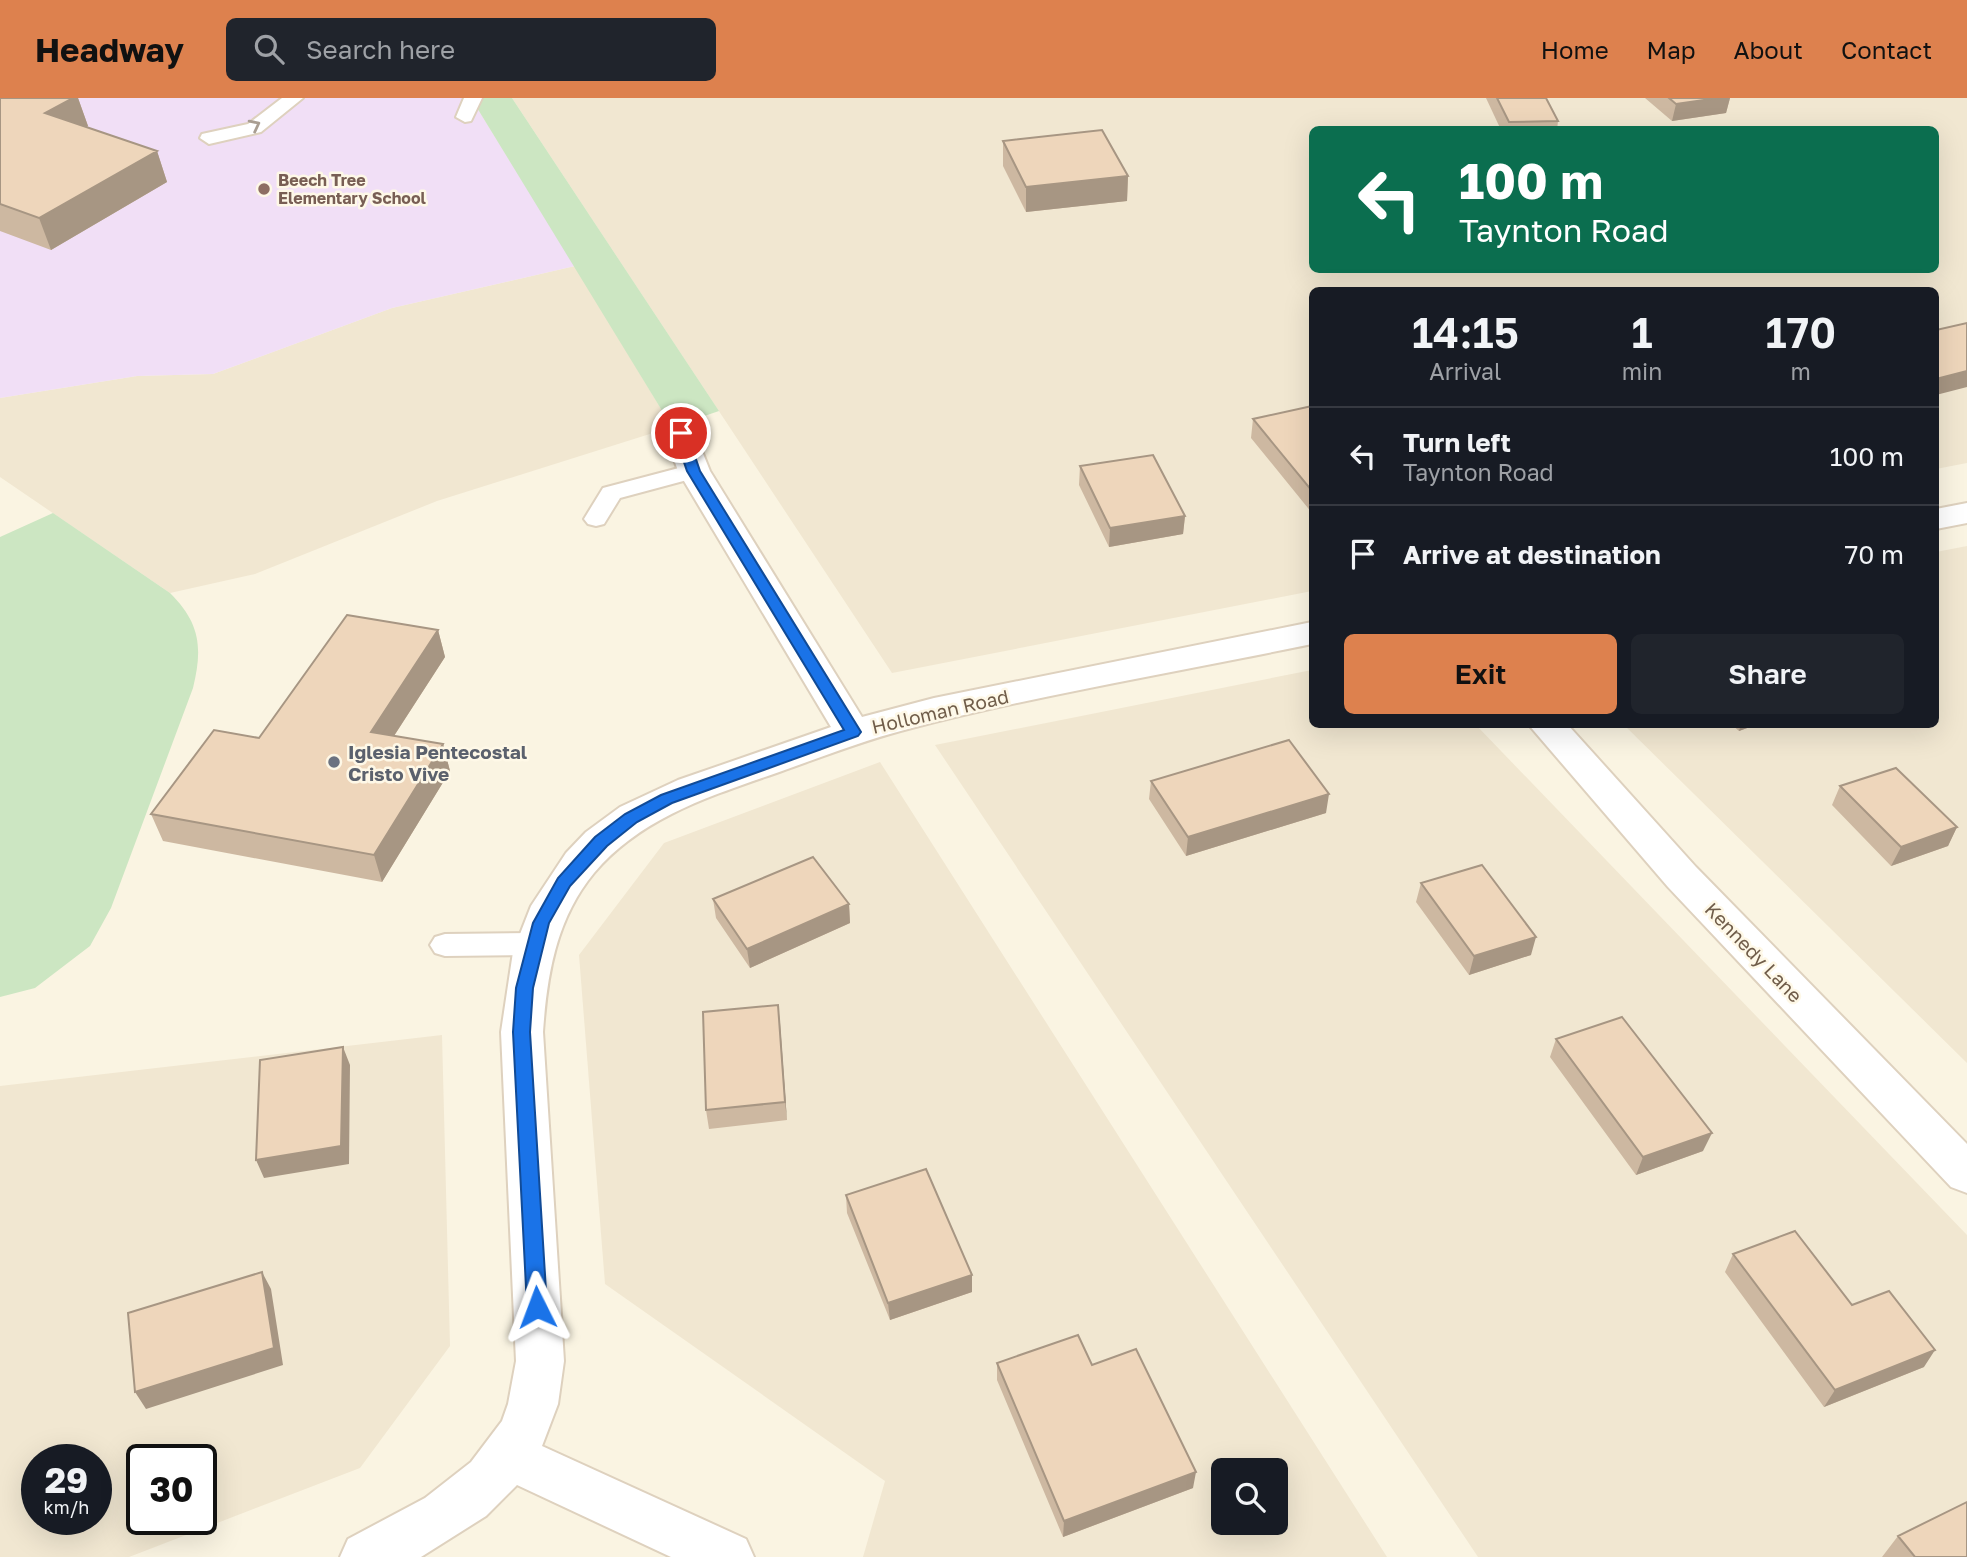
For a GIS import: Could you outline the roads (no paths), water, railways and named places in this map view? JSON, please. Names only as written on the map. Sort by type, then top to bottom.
[{"type":"street","points":[[681,433],[694,471],[853,732]]},
{"type":"street","points":[[1939,518],[1967,513]]},
{"type":"street","name":"Holloman Road","points":[[366,1557],[444,1517],[481,1489],[522,1433],[533,1405],[540,1361],[522,1032],[525,988],[541,923],[564,882],[601,841],[631,818],[666,799],[853,732],[895,720],[1071,681],[1309,634]]},
{"type":"street","name":"Kennedy Lane","points":[[1550,728],[1682,877],[1967,1174]]},
{"type":"street","points":[[507,1455],[729,1557]]},
{"type":"lane","points":[[209,138],[254,128],[294,98]]},
{"type":"lane","points":[[465,117],[473,98]]},
{"type":"lane","points":[[596,519],[611,493],[694,471]]},
{"type":"lane","points":[[445,945],[535,944]]},
{"type":"place","name":"Beech Tree Elementary School","points":[[264,189]]},
{"type":"place","name":"Iglesia Pentecostal Cristo Vive","points":[[334,762]]}]
